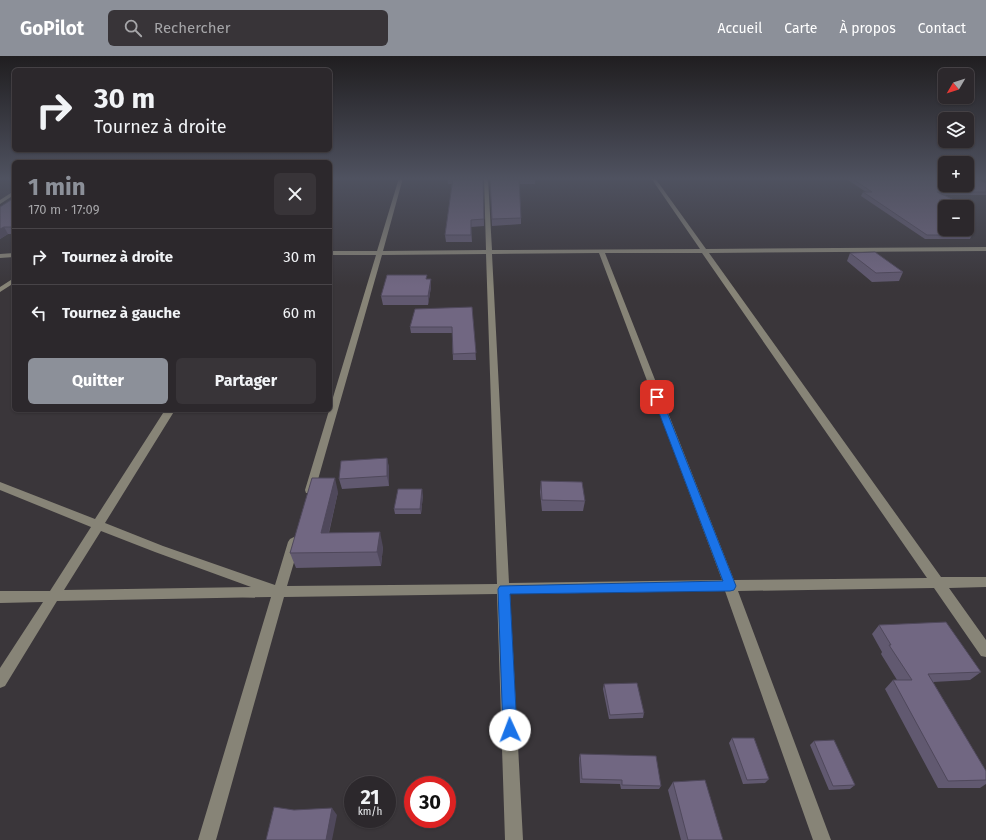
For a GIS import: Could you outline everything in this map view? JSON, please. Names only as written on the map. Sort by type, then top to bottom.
[{"type":"street","points":[[306,502],[390,215]]},
{"type":"street","points":[[487,215],[514,840]]},
{"type":"street","points":[[679,215],[986,651]]},
{"type":"street","points":[[332,253],[986,249]]},
{"type":"street","points":[[601,251],[730,586],[822,840]]},
{"type":"street","points":[[0,256],[12,256]]},
{"type":"street","points":[[0,290],[12,281]]},
{"type":"street","points":[[0,681],[169,412]]},
{"type":"street","points":[[0,486],[159,549],[280,592]]},
{"type":"street","points":[[207,840],[298,532]]},
{"type":"street","points":[[0,597],[986,582]]},
{"type":"building","points":[[0,215],[12,215],[12,227],[4,227],[0,229]]},
{"type":"building","points":[[448,215],[484,215],[484,219],[471,220],[471,235],[445,235]]},
{"type":"building","points":[[492,215],[521,215],[521,218],[492,219]]},
{"type":"building","points":[[897,215],[938,215],[938,235],[927,235]]},
{"type":"building","points":[[875,252],[903,272],[876,273],[850,253]]},
{"type":"building","points":[[387,275],[427,275],[426,279],[431,279],[428,296],[381,296]]},
{"type":"building","points":[[472,307],[476,353],[453,354],[452,327],[410,327],[415,309]]},
{"type":"building","points":[[387,458],[387,476],[339,479],[341,461]]},
{"type":"building","points":[[312,478],[335,478],[321,533],[380,532],[377,552],[290,553]]},
{"type":"building","points":[[541,481],[582,482],[585,501],[542,500]]},
{"type":"building","points":[[398,489],[422,489],[420,509],[394,509]]},
{"type":"building","points":[[946,622],[981,672],[928,674],[986,771],[986,780],[948,781],[893,680],[912,680],[889,645],[891,645],[879,625]]},
{"type":"building","points":[[637,683],[644,713],[610,715],[604,684]]},
{"type":"building","points":[[732,738],[754,738],[769,779],[747,780]]},
{"type":"building","points":[[834,740],[855,785],[833,786],[814,741]]},
{"type":"building","points":[[580,754],[656,756],[661,786],[622,785],[622,780],[582,779]]},
{"type":"building","points":[[705,780],[723,840],[688,840],[673,782]]},
{"type":"building","points":[[274,807],[294,810],[332,808],[326,840],[266,840]]},
{"type":"route","points":[[510,730],[504,589],[730,586],[657,397]]}]
